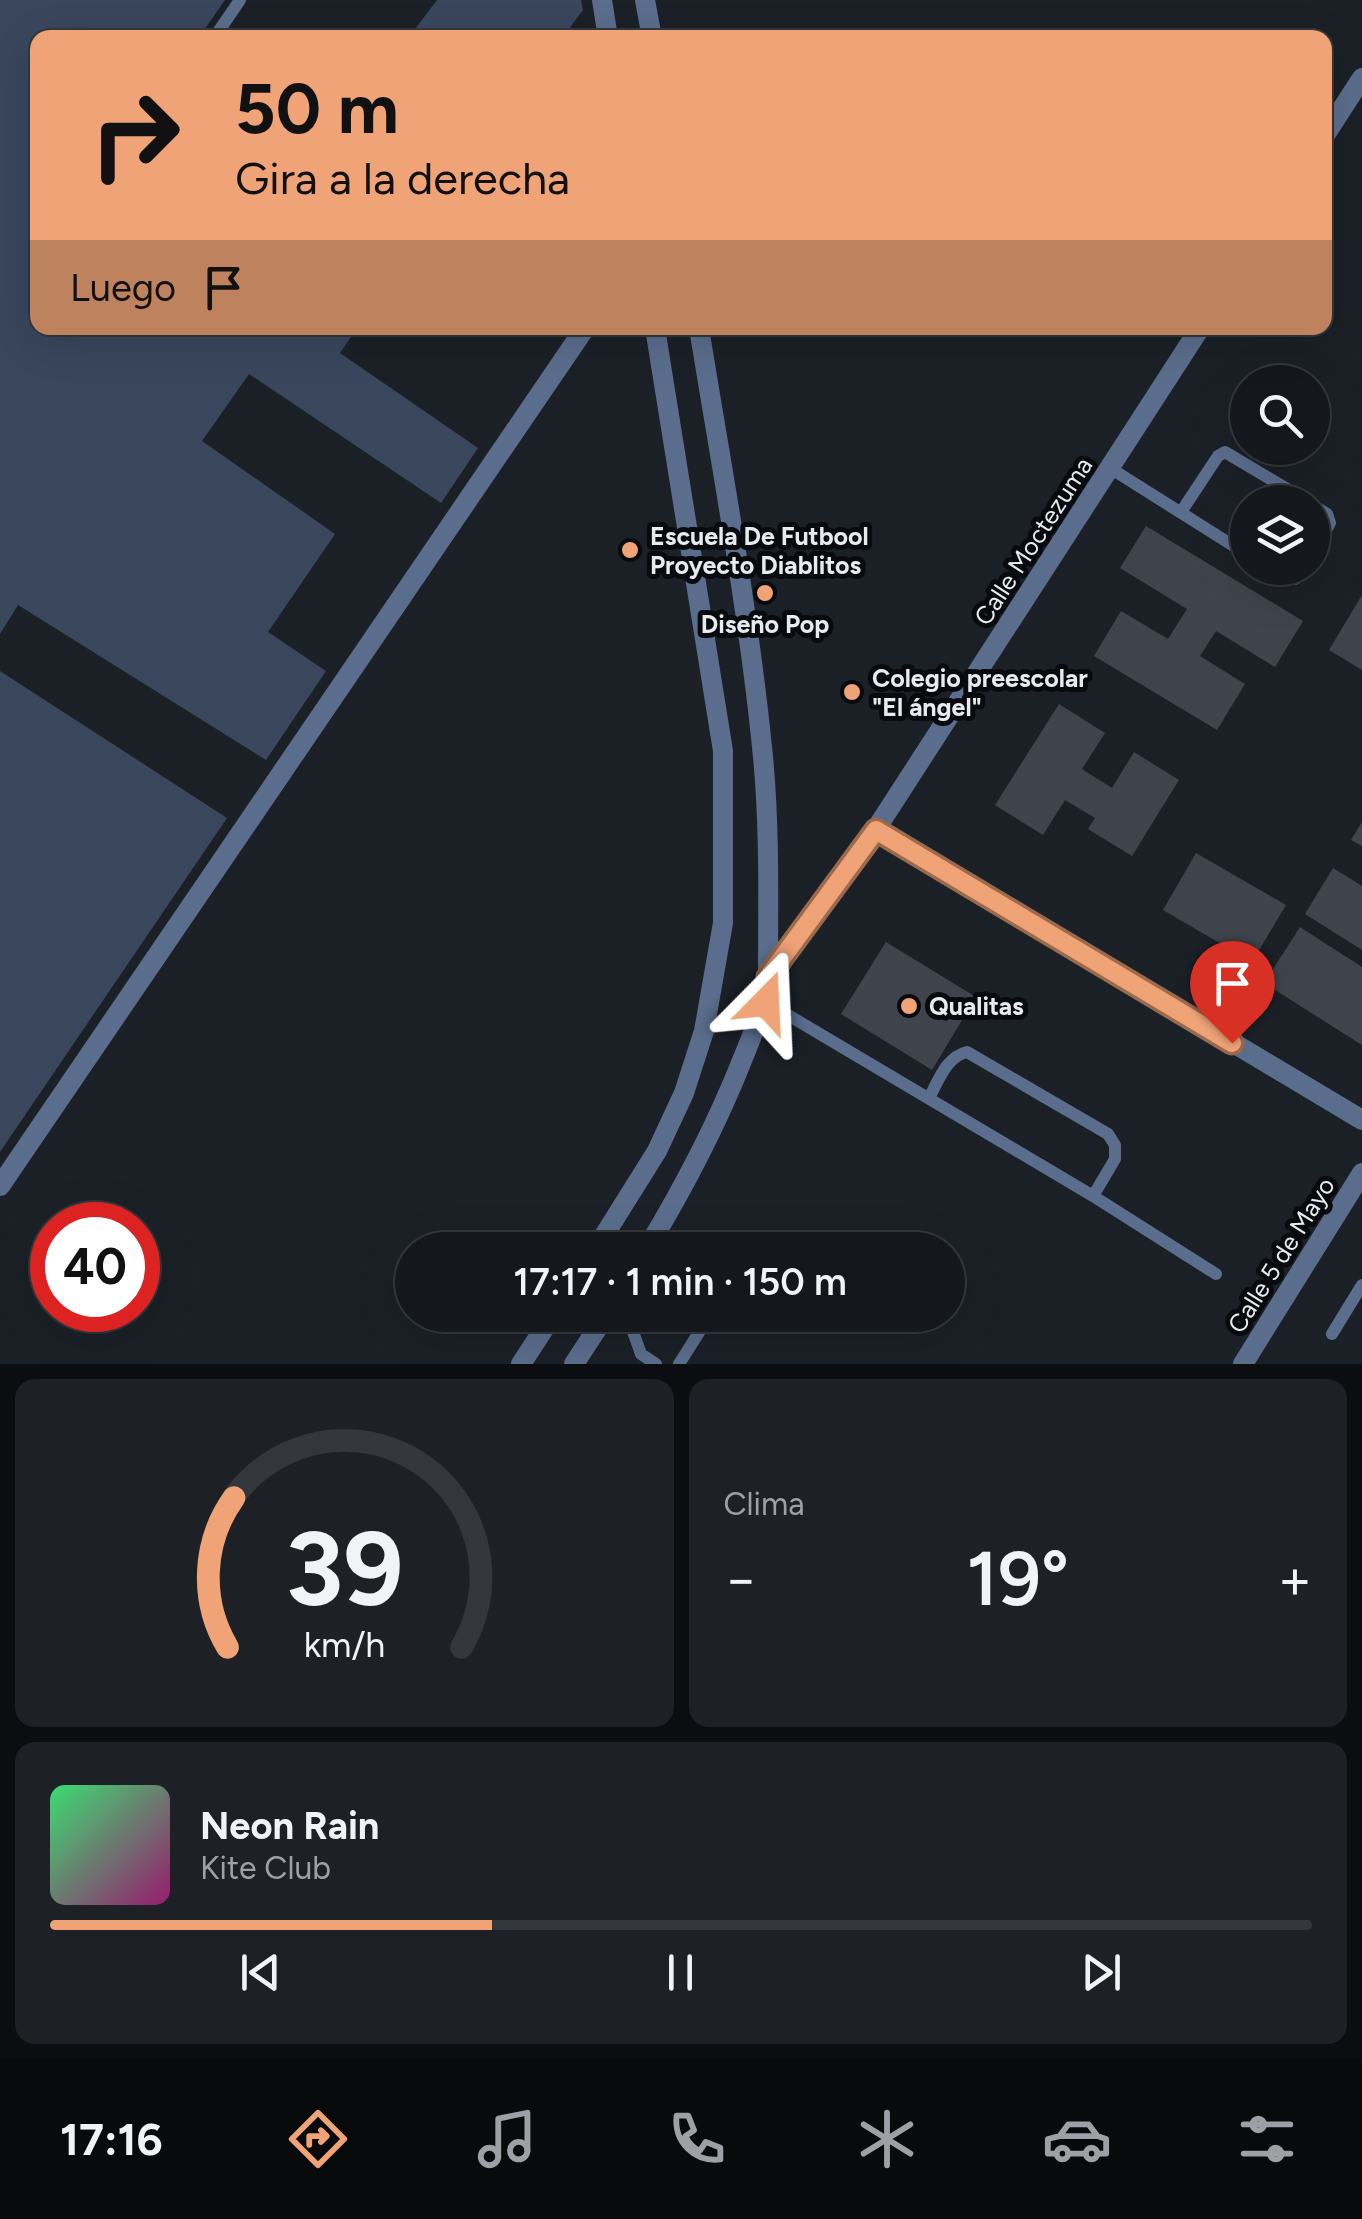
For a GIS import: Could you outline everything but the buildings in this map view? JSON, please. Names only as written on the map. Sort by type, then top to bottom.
[{"type":"street","points":[[602,0],[607,30]]},
{"type":"street","points":[[645,0],[651,30]]},
{"type":"street","points":[[1332,124],[1362,78]]},
{"type":"street","points":[[0,1186],[580,335]]},
{"type":"street","points":[[606,1232],[657,1151],[684,1093],[704,1031],[723,922],[723,751],[656,335]]},
{"type":"street","points":[[656,1232],[710,1132],[766,1002],[768,977],[767,809],[762,754],[742,594],[699,335]]},
{"type":"street","name":"Calle Moctezuma","points":[[768,977],[876,830],[1196,335]]},
{"type":"street","points":[[876,830],[1362,1120]]},
{"type":"street","name":"Calle 5 de Mayo","points":[[1243,1364],[1362,1173]]},
{"type":"street","points":[[521,1364],[542,1332]]},
{"type":"street","points":[[574,1364],[595,1332]]},
{"type":"lane","points":[[219,30],[240,0]]},
{"type":"lane","points":[[1181,512],[1218,456],[1225,452],[1280,485]]},
{"type":"lane","points":[[1110,468],[1230,543]]},
{"type":"lane","points":[[766,1002],[1093,1196],[1216,1274]]},
{"type":"lane","points":[[929,1098],[948,1064],[968,1052],[1056,1101],[1108,1134],[1115,1145],[1115,1159],[1093,1196]]},
{"type":"lane","points":[[1332,1334],[1362,1285]]},
{"type":"lane","points":[[631,1332],[638,1359],[656,1364]]},
{"type":"lane","points":[[680,1364],[700,1332]]},
{"type":"shaded area","points":[[0,0],[225,0],[204,30],[30,30],[30,335],[352,335],[340,353],[478,448],[441,503],[249,374],[202,441],[335,534],[268,632],[326,671],[266,760],[18,605],[0,634]]},
{"type":"shaded area","points":[[437,0],[581,0],[583,10],[568,30],[414,30]]},
{"type":"shaded area","points":[[0,671],[227,818],[0,1152]]},
{"type":"place","name":"Escuela De Futbool Proyecto Diablitos","points":[[630,550]]},
{"type":"place","name":"Diseño Pop","points":[[765,593]]},
{"type":"place","name":"Colegio preescolar \"El ángel\"","points":[[852,692]]},
{"type":"place","name":"Qualitas","points":[[909,1006]]},
{"type":"route","points":[[766,1002],[768,977],[876,830],[1232,1043]]}]
